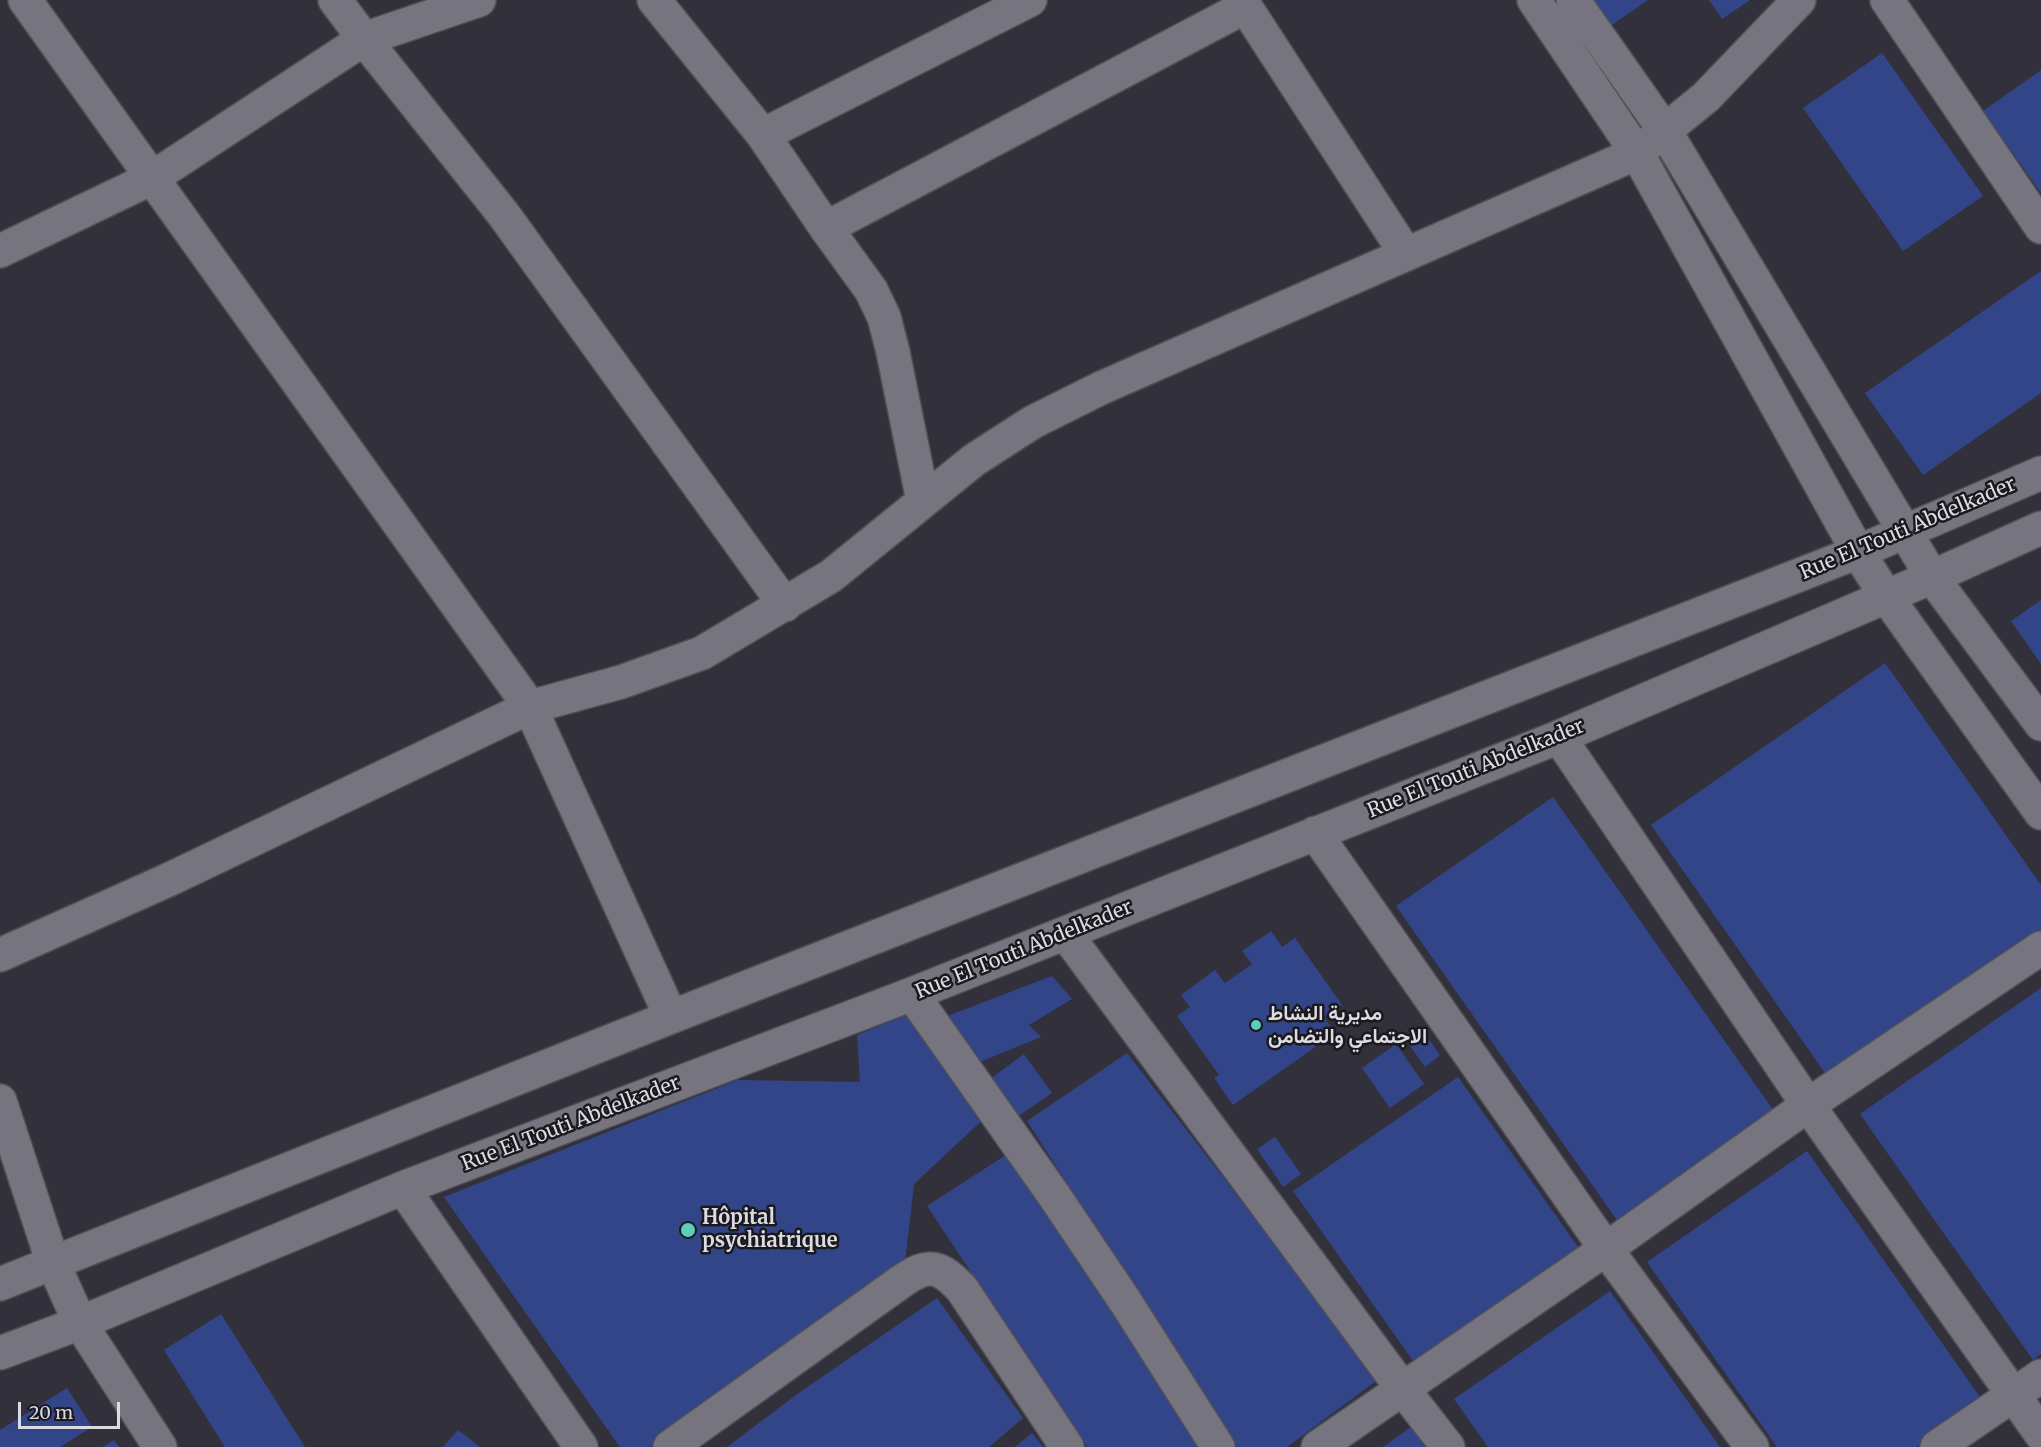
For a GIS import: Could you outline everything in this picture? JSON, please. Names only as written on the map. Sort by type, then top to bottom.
[{"type":"street","points":[[25,0],[530,707],[672,1017]]},
{"type":"street","points":[[335,0],[504,215],[785,604]]},
{"type":"street","points":[[0,251],[152,178],[364,39],[479,0]]},
{"type":"street","points":[[654,0],[763,135],[826,228],[872,290],[884,317],[922,501]]},
{"type":"street","points":[[763,135],[1029,0]]},
{"type":"street","points":[[1534,0],[1637,153],[1858,552],[1886,596],[2041,813]]},
{"type":"street","points":[[1573,0],[1665,131],[1932,577],[2041,724]]},
{"type":"street","points":[[0,955],[168,880],[530,707],[621,682],[702,653],[831,576],[974,460],[1033,422],[1101,388],[1637,153],[1706,97],[1799,0]]},
{"type":"street","points":[[1887,0],[2041,227]]},
{"type":"street","points":[[826,228],[1243,3],[1406,254]]},
{"type":"street","name":"Rue El Touti Abdelkader","points":[[0,1284],[672,1017],[1858,552],[2041,473]]},
{"type":"street","name":"Rue El Touti Abdelkader","points":[[0,1353],[80,1323],[403,1188],[1066,934],[1559,737],[2041,528]]},
{"type":"street","points":[[1559,737],[1808,1106],[2041,1434]]},
{"type":"street","points":[[1315,833],[1606,1249],[1752,1447]]},
{"type":"street","points":[[1066,934],[1448,1447]]},
{"type":"street","points":[[1318,1447],[1606,1249],[1808,1106],[2041,948]]},
{"type":"street","points":[[912,994],[1053,1194],[1125,1301],[1218,1447]]},
{"type":"street","points":[[0,1101],[53,1263],[80,1323],[160,1447]]},
{"type":"street","points":[[403,1188],[580,1447]]},
{"type":"street","points":[[670,1447],[916,1271],[936,1268],[950,1276],[962,1288],[1067,1447]]},
{"type":"street","points":[[1937,1447],[2041,1376]]},
{"type":"building","points":[[1591,0],[1648,0],[1609,27]]},
{"type":"building","points":[[1709,0],[1750,0],[1722,19]]},
{"type":"building","points":[[1882,53],[1983,196],[1903,251],[1803,108]]},
{"type":"building","points":[[2041,70],[2041,193],[1983,111]]},
{"type":"building","points":[[2041,271],[2041,393],[1923,475],[1865,393]]},
{"type":"building","points":[[2041,600],[2041,664],[2011,621]]},
{"type":"building","points":[[1885,663],[2041,885],[2041,937],[1832,1083],[1651,825]]},
{"type":"building","points":[[1553,797],[1776,1114],[1619,1223],[1396,906]]},
{"type":"building","name":"مديرية النشاط الاجتماعي والتضامن","points":[[1271,931],[1282,947],[1295,938],[1342,1005],[1324,1017],[1335,1033],[1233,1105],[1214,1078],[1219,1075],[1177,1016],[1190,1007],[1181,995],[1215,970],[1225,983],[1252,964],[1242,951]]},
{"type":"building","points":[[1052,976],[1072,999],[1029,1025],[1041,1037],[970,1066],[937,1020]]},
{"type":"building","points":[[2041,988],[2041,1354],[2033,1360],[1860,1114]]},
{"type":"building","name":"Hôpital psychiatrique","points":[[913,1012],[990,1113],[914,1184],[905,1263],[650,1447],[620,1447],[444,1197],[738,1080],[860,1082],[857,1035]]},
{"type":"building","points":[[1420,1026],[1440,1055],[1425,1067],[1404,1037]]},
{"type":"building","points":[[1396,1044],[1424,1084],[1390,1108],[1362,1068]]},
{"type":"building","points":[[1127,1053],[1379,1379],[1287,1447],[1237,1447],[1027,1121]]},
{"type":"building","points":[[1024,1054],[1052,1093],[1017,1117],[990,1079]]},
{"type":"building","points":[[1458,1077],[1583,1254],[1418,1368],[1293,1191]]},
{"type":"building","points":[[1275,1137],[1301,1174],[1283,1187],[1257,1149]]},
{"type":"building","points":[[1012,1151],[1208,1447],[1087,1447],[927,1206]]},
{"type":"building","points":[[1807,1151],[1982,1400],[1916,1447],[1777,1447],[1647,1262]]},
{"type":"building","points":[[1610,1291],[1720,1447],[1488,1447],[1454,1399]]},
{"type":"building","points":[[937,1298],[1023,1418],[989,1447],[727,1447],[800,1392]]},
{"type":"building","points":[[221,1314],[305,1447],[225,1447],[164,1350]]},
{"type":"building","points":[[67,1388],[92,1427],[60,1447],[0,1447],[0,1430]]},
{"type":"building","points":[[1411,1427],[1425,1447],[1383,1447]]},
{"type":"building","points":[[458,1430],[480,1447],[443,1447]]},
{"type":"building","points":[[1032,1433],[1043,1447],[1015,1447]]},
{"type":"building","points":[[114,1440],[119,1447],[103,1447]]},
{"type":"place","name":"مديرية النشاط الاجتماعي والتضامن","points":[[1256,1025]]},
{"type":"place","name":"Hôpital psychiatrique","points":[[688,1230]]}]
